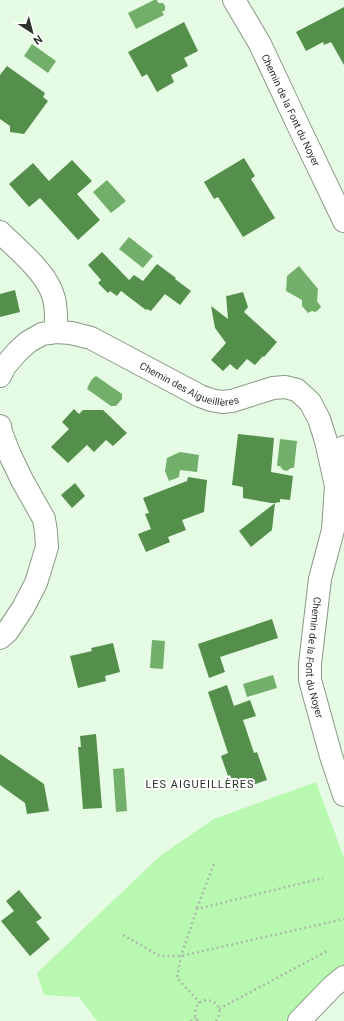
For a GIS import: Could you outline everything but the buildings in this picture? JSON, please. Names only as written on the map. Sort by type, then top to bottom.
[{"type":"street","name":"Chemin de la Font du Noyer","points":[[234,0],[260,44],[344,221]]},
{"type":"street","points":[[0,232],[47,281],[52,290],[56,310],[56,332]]},
{"type":"street","name":"Chemin des Aigueillères","points":[[0,376],[5,366],[28,342],[42,334],[71,332],[91,338],[200,396],[211,400],[222,402],[232,401],[273,388],[285,387],[297,390],[310,402],[319,419],[326,441],[336,486]]},
{"type":"street","points":[[0,426],[1,432],[22,480],[44,519],[47,547],[36,583],[23,608],[7,632],[0,638]]},
{"type":"street","name":"Chemin de la Font du Noyer","points":[[344,447],[336,486],[333,530],[320,579],[310,664],[310,680],[331,756],[344,795]]},
{"type":"street","points":[[299,1021],[333,986],[344,977]]},
{"type":"path","points":[[200,1003],[177,978],[181,956],[215,861]]},
{"type":"path","points":[[197,909],[323,878]]},
{"type":"path","points":[[122,935],[160,956],[181,956],[344,919]]},
{"type":"path","points":[[219,1009],[327,951]]},
{"type":"path","points":[[190,1021],[197,1020],[195,1010],[197,1006],[207,1000],[218,1005],[219,1017],[217,1021]]},
{"type":"shaded area","points":[[154,0],[157,0],[158,3],[163,3],[165,6],[165,10],[162,12],[164,15],[136,29],[128,13]]},
{"type":"shaded area","points":[[32,44],[56,61],[48,73],[24,56]]},
{"type":"shaded area","points":[[107,180],[126,201],[111,213],[93,192]]},
{"type":"shaded area","points":[[129,237],[153,256],[143,268],[119,249]]},
{"type":"shaded area","points":[[299,266],[318,289],[317,301],[321,307],[315,312],[312,311],[308,313],[302,306],[302,300],[286,291],[287,276]]},
{"type":"shaded area","points":[[96,376],[122,394],[122,399],[116,406],[111,406],[87,389],[91,380]]},
{"type":"shaded area","points":[[280,439],[297,441],[294,468],[287,471],[283,470],[280,466],[277,466]]},
{"type":"shaded area","points":[[180,452],[199,455],[197,472],[180,470],[179,477],[169,481],[165,471],[167,458]]},
{"type":"shaded area","points":[[152,640],[165,641],[163,669],[150,668]]},
{"type":"shaded area","points":[[273,675],[277,688],[247,697],[243,684]]},
{"type":"shaded area","points":[[124,768],[127,811],[116,812],[113,769]]},
{"type":"shaded area","points":[[316,782],[344,858],[344,965],[286,1021],[97,1021],[79,997],[44,995],[37,973],[160,856],[214,819]]},
{"type":"district","name":"LES AIGUEILLÈRES","points":[[200,784]]}]
